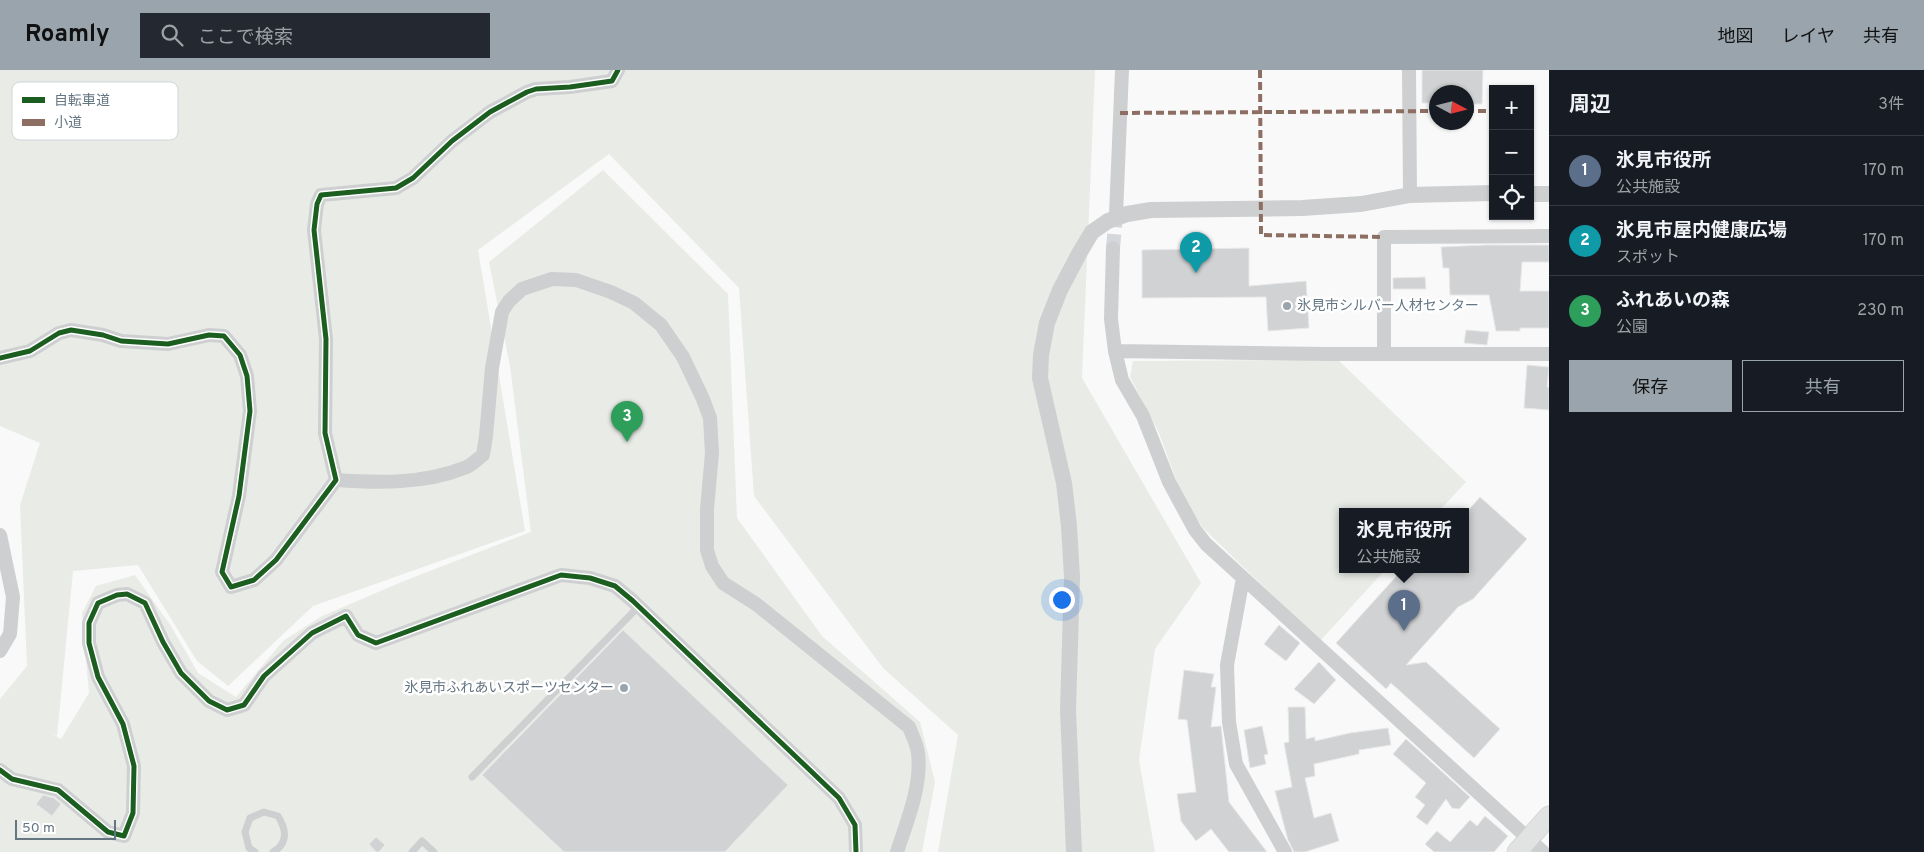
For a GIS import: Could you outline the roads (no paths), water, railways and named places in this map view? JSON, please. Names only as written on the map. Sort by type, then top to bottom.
[{"type":"main road","points":[[1530,848],[1549,816]]},
{"type":"street","points":[[336,480],[325,433],[326,339],[314,230],[317,204],[321,195],[396,188],[413,178],[452,140],[490,112],[527,92],[612,81],[618,70]]},
{"type":"street","points":[[1116,214],[1122,70]]},
{"type":"street","points":[[1409,70],[1410,195]]},
{"type":"street","points":[[1074,852],[1068,710],[1072,577],[1069,526],[1064,483],[1040,378],[1041,355],[1046,323],[1060,290],[1092,232],[1108,221],[1127,214],[1143,211],[1302,208],[1361,204],[1410,195],[1489,193]]},
{"type":"street","points":[[1534,194],[1549,194]]},
{"type":"street","points":[[1384,354],[1384,237],[1549,236]]},
{"type":"street","points":[[1113,248],[1111,319],[1115,351],[1122,380],[1143,416],[1169,482],[1194,530],[1206,544],[1530,848]]},
{"type":"street","points":[[336,480],[364,482],[430,479],[466,468],[483,454],[492,368],[502,312],[509,301],[522,289],[552,279],[576,280],[611,292],[634,303],[661,325],[683,358],[710,418],[712,453],[706,509],[707,550],[712,566],[723,583],[756,604],[909,727],[918,751],[918,772],[913,800],[897,852]]},
{"type":"street","points":[[0,358],[30,351],[59,333],[71,330],[102,335],[121,341],[168,344],[209,335],[224,336],[240,355],[248,376],[250,410],[239,496],[222,572],[231,587],[254,580],[276,560],[336,480]]},
{"type":"street","points":[[1115,351],[1549,354]]},
{"type":"street","points":[[0,536],[13,597],[10,634],[0,651]]},
{"type":"street","points":[[0,770],[12,779],[58,790],[108,832],[124,836],[133,813],[134,766],[123,724],[98,676],[89,643],[89,623],[98,603],[117,595],[127,594],[145,604],[163,642],[181,673],[209,701],[227,710],[244,705],[264,676],[312,632],[346,616],[358,635],[376,643],[561,575],[590,578],[615,586],[639,606],[839,798],[855,825],[856,852]]},
{"type":"street","points":[[1243,578],[1227,665],[1229,722],[1236,764],[1286,852]]},
{"type":"lane","points":[[472,776],[639,606]]},
{"type":"lane","points":[[255,852],[249,848],[245,832],[250,818],[264,812],[278,816],[284,826],[285,840],[273,852]]},
{"type":"lane","points":[[412,852],[422,841],[434,852]]},
{"type":"tunnel","points":[[1113,248],[1116,215]]},
{"type":"place","name":"氷見市屋内健康広場","points":[[1196,273]]},
{"type":"place","name":"氷見市シルバー人材センター","points":[[1287,306]]},
{"type":"place","name":"ふれあいの森","points":[[627,442]]},
{"type":"place","name":"氷見市役所","points":[[1404,631]]},
{"type":"place","name":"氷見市ふれあいスポーツセンター","points":[[624,688]]}]
